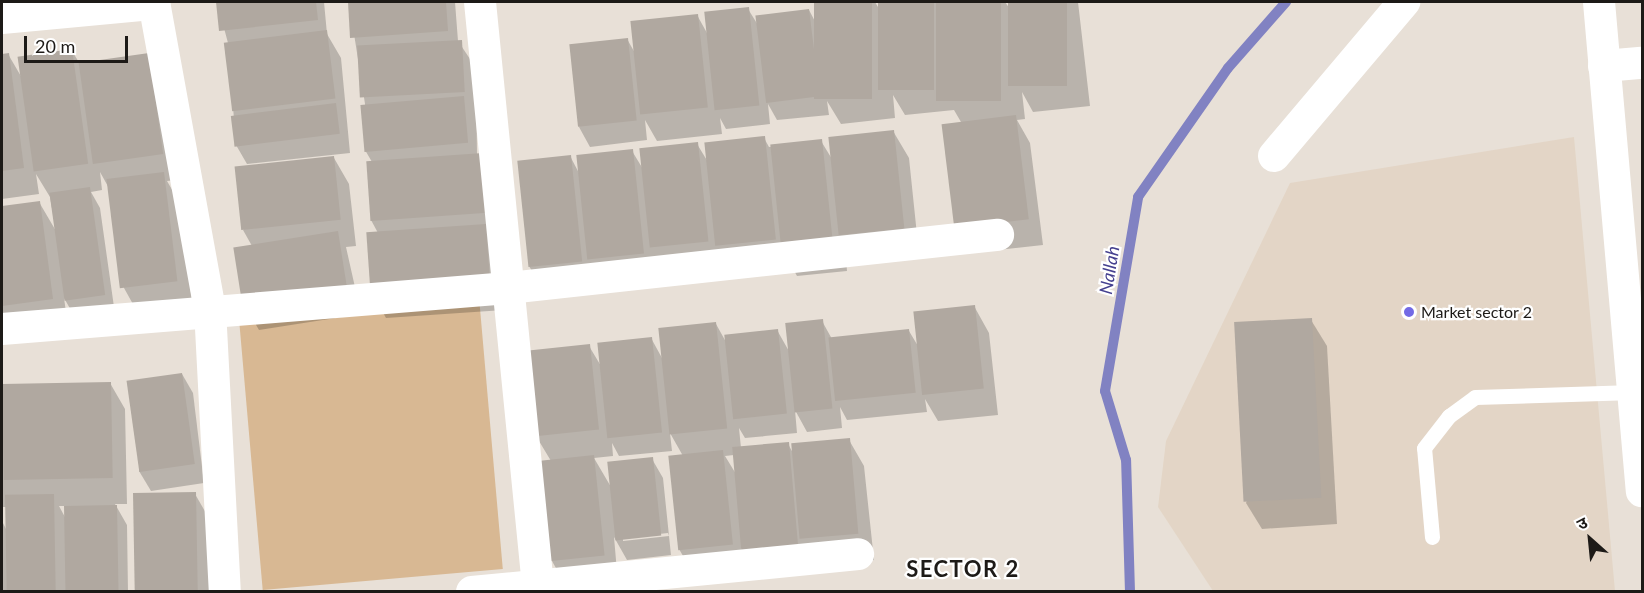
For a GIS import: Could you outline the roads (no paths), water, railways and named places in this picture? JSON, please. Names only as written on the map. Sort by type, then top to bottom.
[{"type":"street","points":[[480,2],[538,586]]},
{"type":"street","points":[[1274,156],[1404,2]]},
{"type":"street","points":[[1599,2],[1638,392],[1642,490]]},
{"type":"street","points":[[2,18],[154,3],[210,309],[225,591]]},
{"type":"street","points":[[1604,66],[1642,63]]},
{"type":"street","points":[[2,328],[210,309],[508,288],[998,235]]},
{"type":"street","points":[[472,591],[858,554]]},
{"type":"lane","points":[[1432,537],[1424,448],[1449,416],[1475,397],[1638,392]]},
{"type":"waterway","name":"Nallah","points":[[1130,592],[1126,460],[1105,391],[1138,197],[1228,68],[1286,2]]},
{"type":"place","name":"Market sector 2","points":[[1409,312]]},
{"type":"district","name":"SECTOR 2","points":[[963,569]]}]
